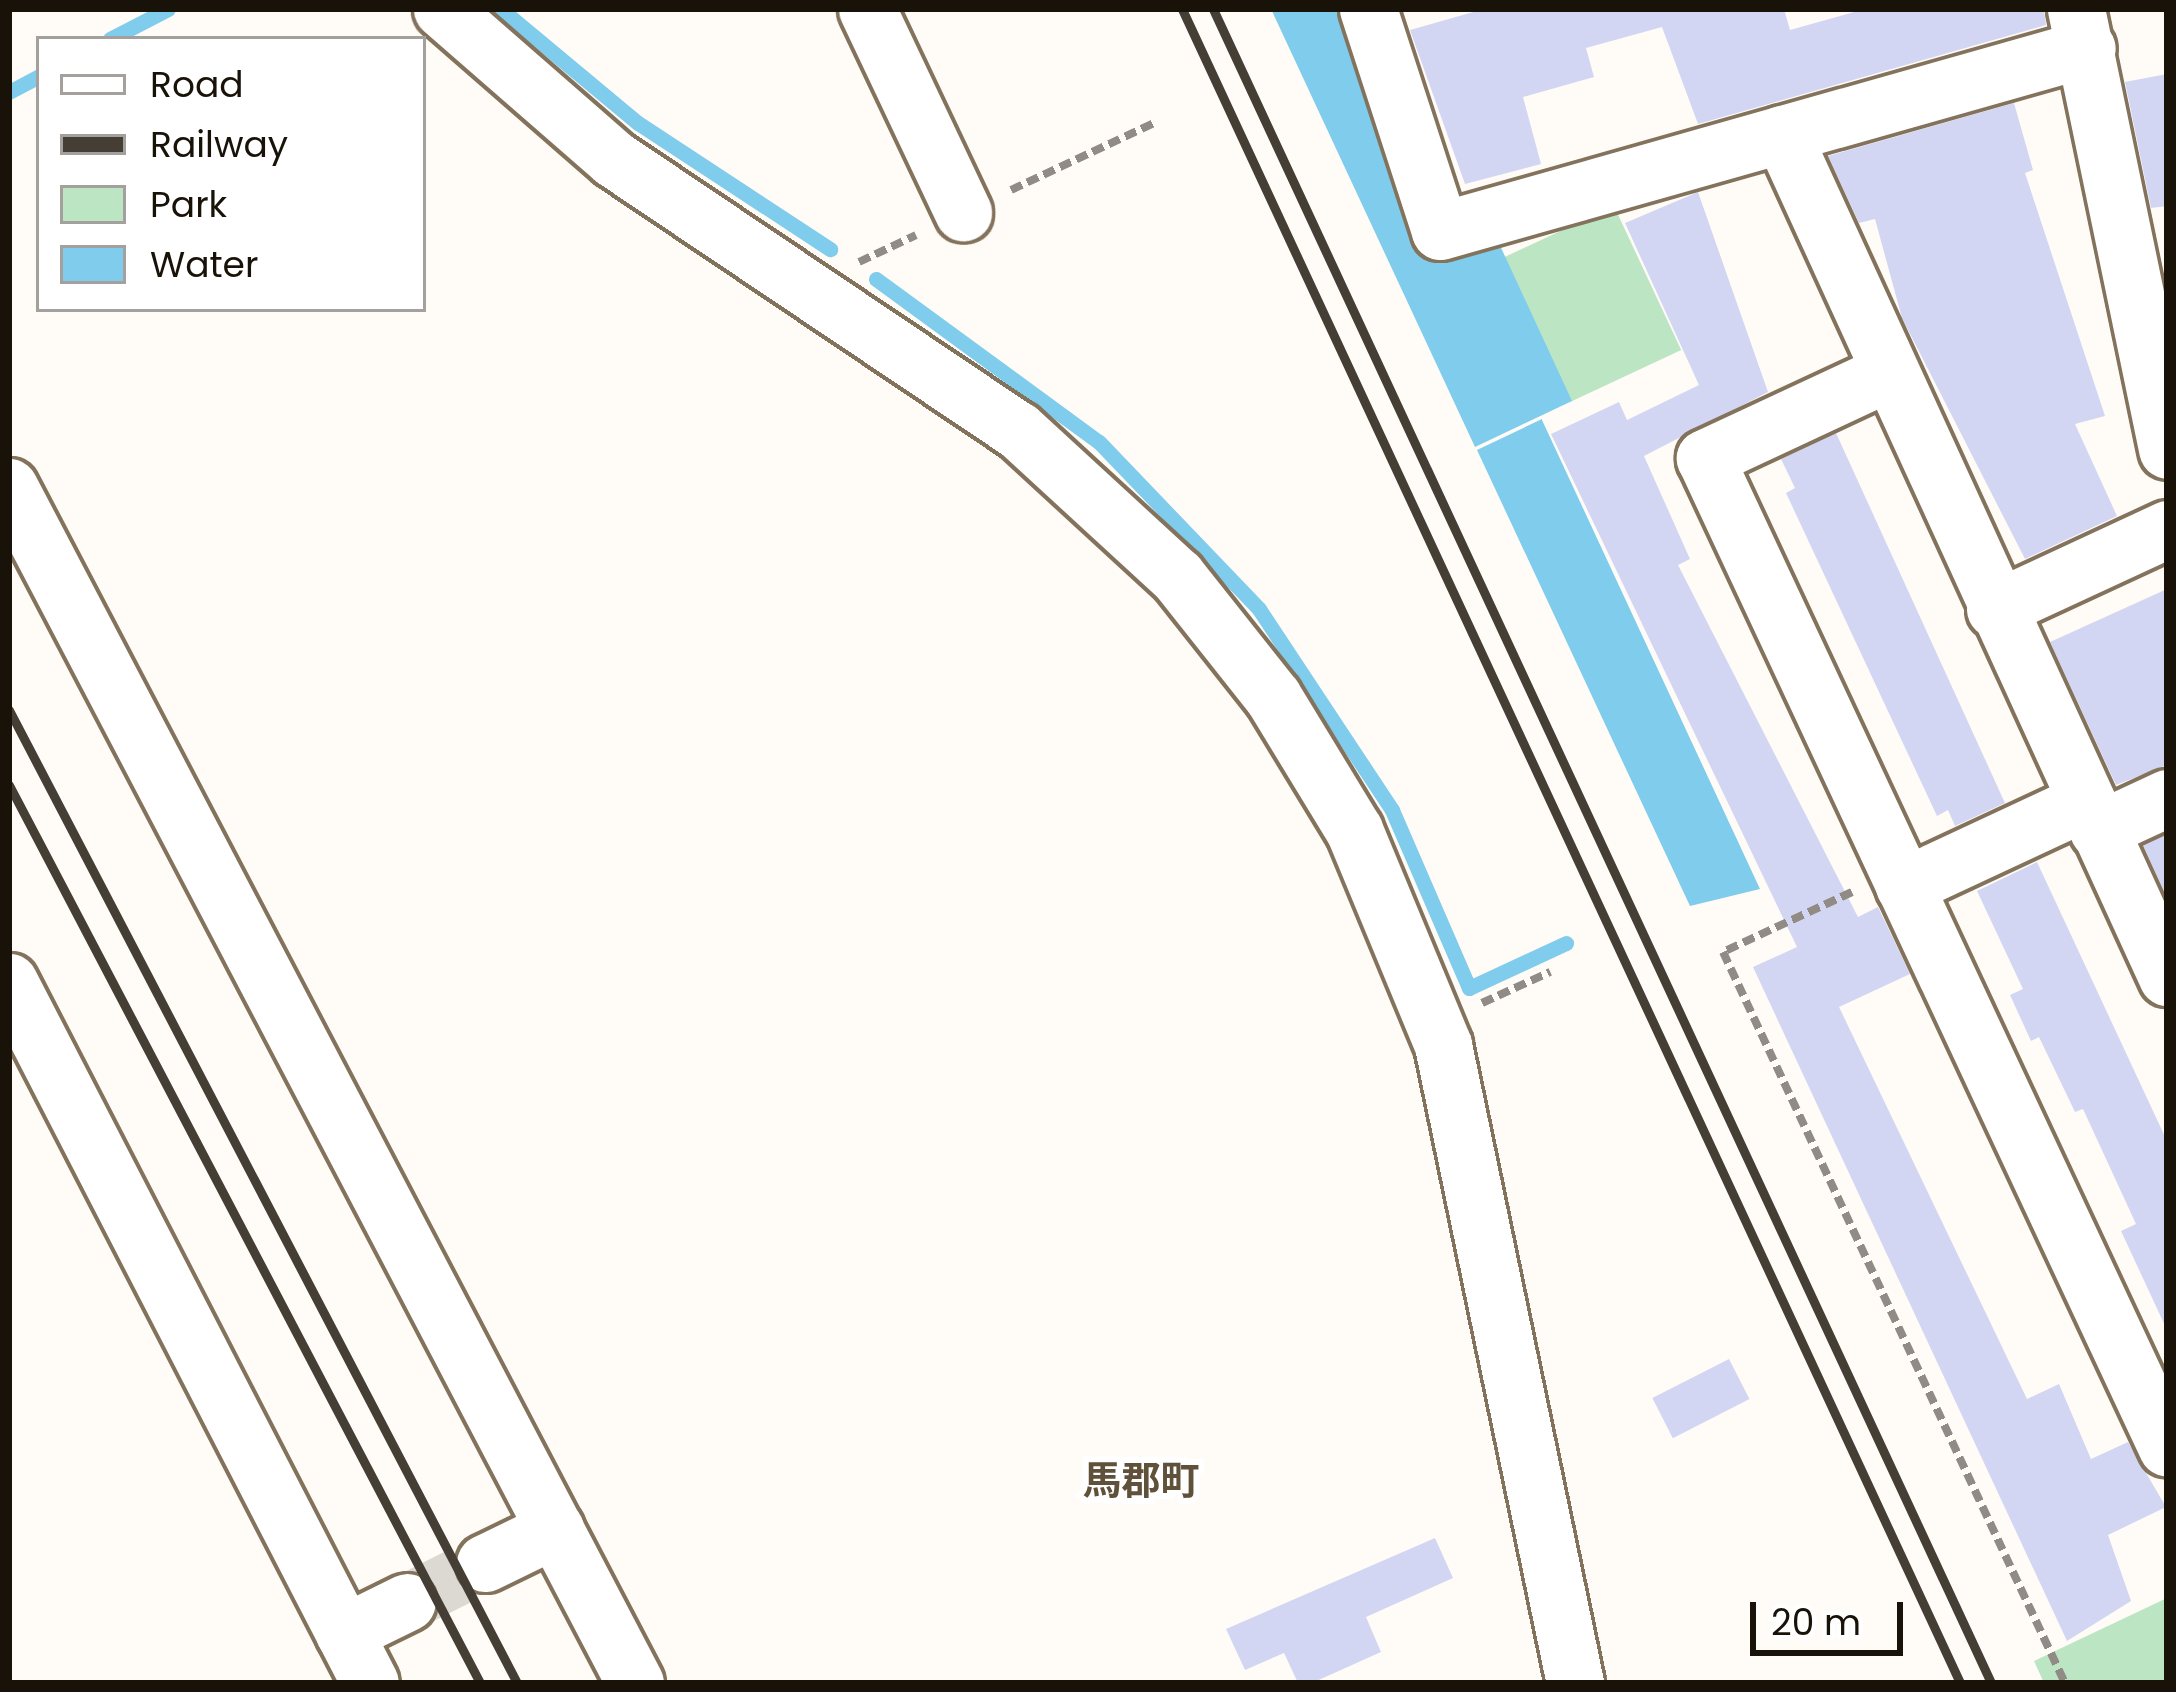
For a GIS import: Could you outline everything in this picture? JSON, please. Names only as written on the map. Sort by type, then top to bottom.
[{"type":"street","points":[[442,9],[577,131],[964,389],[1123,520],[1227,635],[1315,762],[1435,1020],[1575,1683]]},
{"type":"street","points":[[867,9],[963,212]]},
{"type":"street","points":[[1368,9],[1440,231],[1782,134],[2082,29],[2167,450]]},
{"type":"street","points":[[1782,134],[1886,374],[2167,977]]},
{"type":"street","points":[[1886,374],[1705,458],[2167,1448]]},
{"type":"street","points":[[9,487],[635,1683]]},
{"type":"street","points":[[1995,609],[2167,529]]},
{"type":"street","points":[[1901,879],[2092,816],[2167,798]]},
{"type":"street","points":[[9,982],[370,1683]]},
{"type":"street","points":[[485,1563],[555,1529]]},
{"type":"street","points":[[344,1634],[407,1602]]},
{"type":"path","points":[[1901,879],[1724,952],[2065,1683]]},
{"type":"path","points":[[1435,1020],[1550,972]]},
{"type":"green space","points":[[1614,206],[1681,350],[1571,402],[1503,258]]},
{"type":"green space","points":[[2167,1598],[2167,1683],[2044,1683],[2034,1661]]},
{"type":"water","points":[[1271,9],[1344,9],[1425,258],[1497,239],[1572,401],[1475,447]]},
{"type":"water","points":[[1542,419],[1760,889],[1690,906],[1477,450]]},
{"type":"building","points":[[1484,9],[1784,9],[1790,30],[1865,9],[2044,9],[2046,25],[1698,124],[1662,27],[1586,48],[1594,77],[1523,97],[1541,164],[1465,184],[1410,30]]},
{"type":"building","points":[[2167,74],[2167,206],[2151,208],[2125,82]]},
{"type":"building","points":[[2014,103],[2033,170],[2025,173],[2105,416],[2075,424],[2117,516],[2025,559],[1902,318],[1875,219],[1859,223],[1828,156]]},
{"type":"building","points":[[1698,192],[1768,392],[1644,456],[1690,559],[1678,565],[1858,917],[1878,907],[1910,974],[1839,1007],[2027,1399],[2059,1384],[2091,1459],[2128,1442],[2166,1507],[2108,1535],[2131,1601],[2067,1641],[1753,967],[1797,947],[1551,434],[1619,402],[1627,420],[1699,385],[1625,223]]},
{"type":"building","points":[[1836,433],[2005,803],[1955,826],[1948,810],[1937,816],[1786,493],[1795,488],[1781,459]]},
{"type":"building","points":[[2167,589],[2167,765],[2116,785],[2050,642]]},
{"type":"building","points":[[2167,834],[2167,898],[2143,845]]},
{"type":"building","points":[[2037,862],[2167,1141],[2167,1330],[2121,1231],[2136,1224],[2083,1109],[2075,1112],[2039,1037],[2031,1041],[2010,995],[2023,989],[1977,891]]},
{"type":"building","points":[[1729,1359],[1749,1399],[1673,1438],[1652,1398]]},
{"type":"building","points":[[1435,1538],[1453,1578],[1366,1617],[1381,1652],[1312,1683],[1298,1683],[1284,1653],[1245,1670],[1226,1629]]},
{"type":"waterway","points":[[116,36],[168,9]]},
{"type":"waterway","points":[[501,9],[638,123],[830,249]]},
{"type":"waterway","points":[[9,92],[36,78]]},
{"type":"waterway","points":[[876,279],[1099,442],[1259,609],[1392,810],[1469,988],[1566,943]]},
{"type":"tunnel","points":[[407,1602],[485,1563]]},
{"type":"railway","points":[[1182,9],[1960,1683]]},
{"type":"railway","points":[[1213,9],[1991,1683]]},
{"type":"railway","points":[[9,710],[517,1683]]},
{"type":"railway","points":[[9,785],[480,1683]]},
{"type":"district","name":"馬郡町","points":[[1141,1481]]}]
